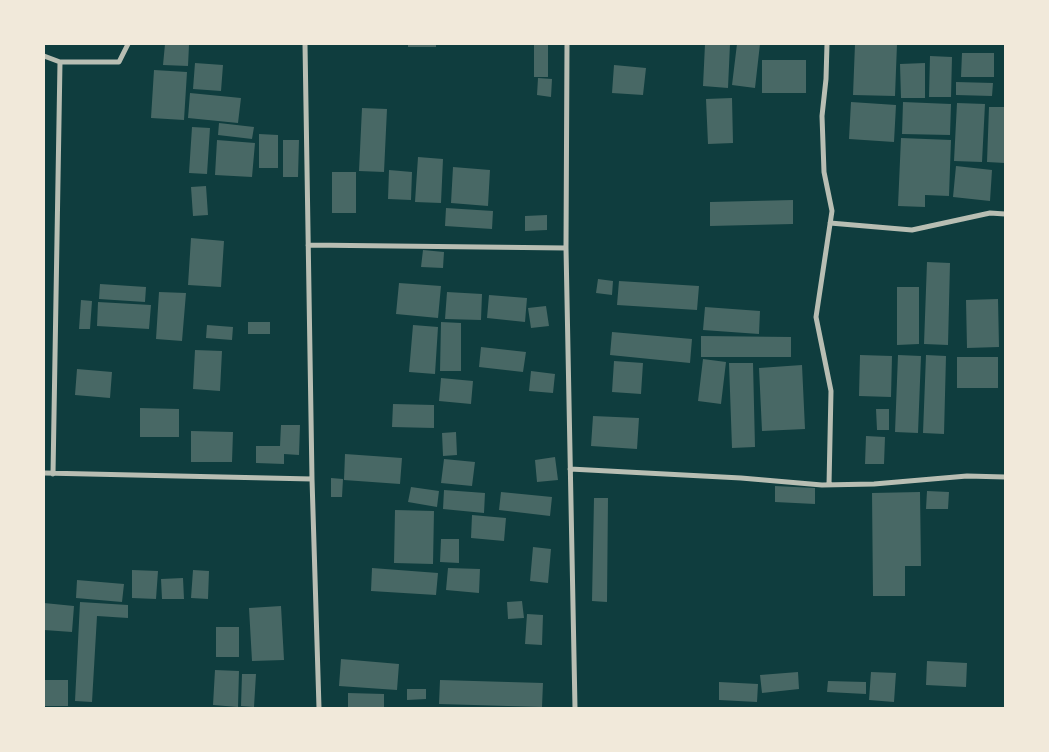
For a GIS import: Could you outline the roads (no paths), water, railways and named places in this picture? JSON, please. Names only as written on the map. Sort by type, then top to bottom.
[{"type":"street","points":[[44,56],[60,62],[119,62],[128,44]]},
{"type":"street","points":[[305,44],[312,479],[318,708]]},
{"type":"street","points":[[567,44],[566,248],[575,708]]},
{"type":"street","points":[[827,44],[822,116],[824,172],[832,211],[816,317],[831,391],[829,485]]},
{"type":"street","points":[[53,474],[60,62]]},
{"type":"street","points":[[830,223],[912,230],[990,214],[1005,214]]},
{"type":"street","points":[[308,244],[566,248]]},
{"type":"street","points":[[570,469],[829,485],[874,484],[967,476],[1005,477]]},
{"type":"street","points":[[44,473],[312,479]]}]
